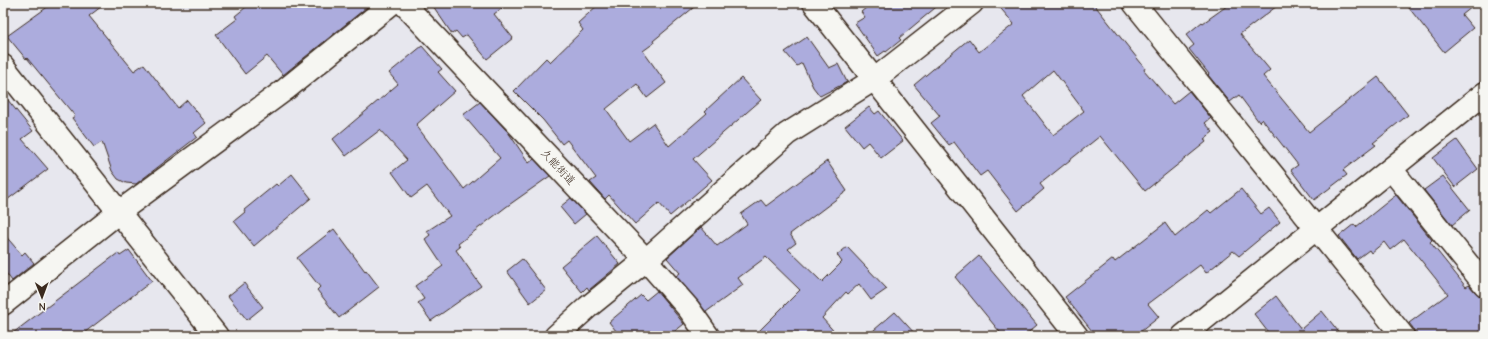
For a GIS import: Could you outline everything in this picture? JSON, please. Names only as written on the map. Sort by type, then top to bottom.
[{"type":"street","points":[[3,304],[119,212],[286,88],[392,3]]},
{"type":"street","name":"久能街道","points":[[403,3],[646,260],[689,309],[708,336]]},
{"type":"street","points":[[814,3],[1077,336]]},
{"type":"street","points":[[556,336],[588,307],[646,260],[787,134],[875,80],[972,3]]},
{"type":"street","points":[[1134,3],[1403,336]]},
{"type":"street","points":[[3,66],[217,336]]},
{"type":"street","points":[[1183,336],[1317,230],[1485,93]]},
{"type":"street","points":[[1391,169],[1485,285]]},
{"type":"building","points":[[53,3],[106,3],[89,16],[134,71],[144,64],[178,108],[187,100],[206,123],[194,133],[197,137],[136,184],[126,183],[118,179],[112,171],[102,142],[94,147],[72,118],[75,116],[7,36]]},
{"type":"building","points":[[251,3],[372,3],[283,75],[267,56],[245,74],[216,35],[237,19],[235,16]]},
{"type":"building","points":[[431,3],[509,3],[494,14],[513,38],[487,59],[467,35],[462,38],[456,31],[452,34]]},
{"type":"building","points":[[600,3],[699,3],[643,51],[666,83],[647,98],[637,84],[606,109],[629,141],[653,123],[669,146],[707,113],[705,111],[741,78],[761,100],[693,159],[712,180],[670,216],[659,203],[635,224],[609,195],[605,199],[590,182],[596,178],[567,140],[562,144],[543,120],[514,91],[546,58],[550,62],[583,30],[578,23]]},
{"type":"building","points":[[872,3],[941,3],[899,38],[901,40],[886,52],[885,51],[878,56],[855,23],[865,17],[861,12]]},
{"type":"building","points":[[996,3],[1093,3],[1145,68],[1144,70],[1173,104],[1189,91],[1211,118],[1205,123],[1213,132],[1204,139],[1206,142],[1145,191],[1100,136],[1040,184],[1044,189],[1018,211],[987,171],[980,176],[954,142],[949,145],[931,123],[940,116],[914,85],[969,39],[979,52],[1014,24]],"holes":[[[1053,70],[1084,111],[1053,135],[1023,96]]]},
{"type":"building","points":[[1231,3],[1281,3],[1240,34],[1270,70],[1263,76],[1309,132],[1378,77],[1408,115],[1373,143],[1376,145],[1343,170],[1347,175],[1314,200],[1291,170],[1298,165],[1262,119],[1259,122],[1239,95],[1230,102],[1189,49],[1194,45],[1186,35],[1202,22],[1203,23]]},
{"type":"building","points":[[1405,3],[1477,3],[1462,15],[1473,28],[1444,52]]},
{"type":"building","points":[[807,37],[829,68],[838,64],[847,82],[820,96],[813,87],[802,63],[797,66],[785,52]]},
{"type":"building","points":[[422,46],[442,69],[438,72],[455,91],[416,125],[464,189],[500,158],[463,115],[480,102],[508,132],[529,163],[534,159],[550,176],[506,207],[458,244],[460,247],[456,250],[481,286],[431,321],[418,303],[424,299],[415,286],[443,266],[425,239],[430,235],[427,231],[450,216],[427,186],[411,198],[392,172],[407,160],[380,130],[346,156],[333,139],[398,84],[389,73]]},
{"type":"building","points":[[3,94],[33,131],[22,139],[48,169],[3,203]]},
{"type":"building","points":[[869,107],[875,114],[879,111],[903,141],[881,158],[868,142],[862,147],[845,126]]},
{"type":"building","points":[[1457,140],[1478,169],[1455,187],[1433,158]]},
{"type":"building","points":[[827,161],[847,191],[790,234],[796,243],[788,249],[822,282],[842,262],[837,255],[847,247],[887,289],[871,300],[859,284],[848,294],[846,292],[822,318],[838,336],[754,336],[800,290],[766,257],[738,278],[743,285],[706,312],[676,276],[680,273],[667,258],[701,227],[717,246],[747,224],[741,214],[761,200],[766,206]]},
{"type":"building","points":[[292,174],[311,198],[254,246],[234,221],[245,212],[244,210],[276,184],[278,186]]},
{"type":"building","points":[[1443,176],[1470,210],[1452,225],[1424,190]]},
{"type":"building","points":[[1241,189],[1261,214],[1269,208],[1280,222],[1239,256],[1233,251],[1206,273],[1200,265],[1148,304],[1159,317],[1135,336],[1096,336],[1065,297],[1113,259],[1115,262],[1165,223],[1175,237],[1208,210],[1211,213]]},
{"type":"building","points":[[1396,195],[1432,240],[1430,242],[1466,287],[1469,285],[1480,296],[1485,297],[1485,336],[1415,336],[1413,328],[1409,323],[1448,294],[1404,239],[1390,250],[1384,242],[1371,253],[1369,250],[1357,259],[1339,236],[1354,224],[1356,227]]},
{"type":"building","points":[[571,198],[586,214],[574,224],[560,207]]},
{"type":"building","points":[[334,229],[365,271],[366,270],[379,287],[339,318],[317,290],[320,287],[297,258]]},
{"type":"building","points":[[3,233],[22,255],[25,252],[34,263],[12,281],[3,269]]},
{"type":"building","points":[[597,236],[620,264],[589,290],[587,287],[582,292],[561,266]]},
{"type":"building","points":[[129,250],[152,281],[80,336],[9,336],[118,253],[120,256]]},
{"type":"building","points":[[979,256],[1037,325],[1024,336],[1003,336],[955,277]]},
{"type":"building","points":[[522,259],[546,290],[530,303],[507,271]]},
{"type":"building","points":[[244,283],[263,307],[247,320],[228,296]]},
{"type":"building","points":[[657,291],[684,324],[669,336],[620,336],[609,322],[641,295],[646,300]]},
{"type":"building","points":[[1276,296],[1301,329],[1322,311],[1342,336],[1271,336],[1254,314]]},
{"type":"building","points":[[895,312],[917,336],[867,336]]}]
